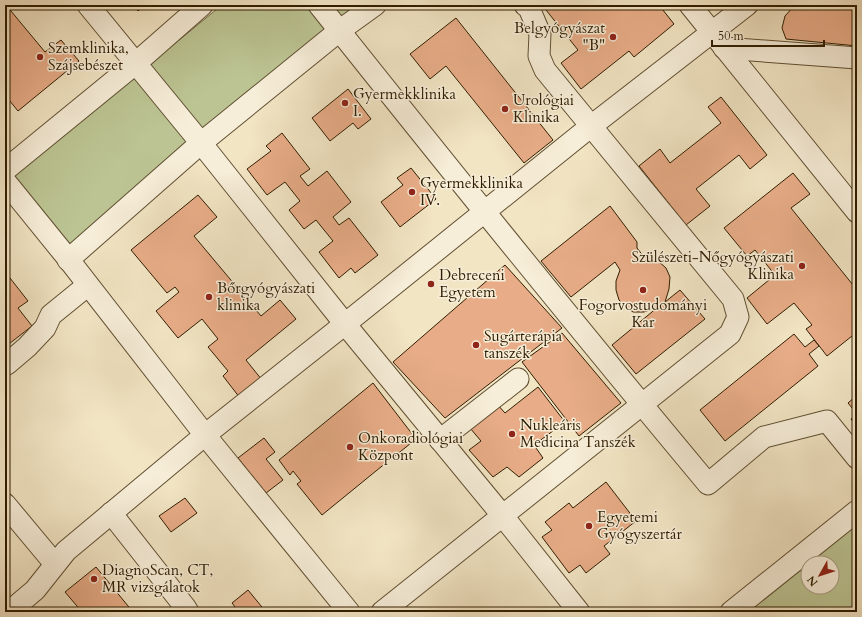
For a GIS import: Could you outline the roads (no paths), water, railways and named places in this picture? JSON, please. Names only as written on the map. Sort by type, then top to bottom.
[{"type":"lane","points":[[88,5],[579,612]]},
{"type":"lane","points":[[5,170],[136,63],[202,5]]},
{"type":"lane","points":[[318,5],[484,212],[708,484],[764,437],[827,421],[857,458]]},
{"type":"lane","points":[[68,260],[201,143],[339,31],[375,5]]},
{"type":"lane","points":[[382,612],[730,334],[738,317],[733,299],[590,127],[545,70],[539,56],[540,34],[529,8],[525,5]]},
{"type":"lane","points":[[690,5],[857,212]]},
{"type":"lane","points":[[9,612],[35,590],[66,551],[205,435],[590,127],[718,40],[747,5]]},
{"type":"lane","points":[[718,40],[857,58]]},
{"type":"lane","points":[[5,182],[88,285],[205,435],[349,612]]},
{"type":"lane","points":[[5,363],[7,364],[27,347],[45,328],[51,315],[88,285]]},
{"type":"lane","points":[[440,440],[518,379]]},
{"type":"lane","points":[[5,504],[55,564]]},
{"type":"lane","points":[[731,612],[857,510]]},
{"type":"lane","points":[[111,513],[191,610]]},
{"type":"place","name":"Belgyógyászat \"B\"","points":[[613,37]]},
{"type":"place","name":"Szemklinika, Szájsebészet","points":[[40,57]]},
{"type":"place","name":"Gyermekklinika I.","points":[[345,103]]},
{"type":"place","name":"Urológiai Klinika","points":[[505,109]]},
{"type":"place","name":"Gyermekklinika IV.","points":[[412,192]]},
{"type":"place","name":"Szülészeti-Nőgyógyászati Klinika","points":[[802,266]]},
{"type":"place","name":"Debreceni Egyetem","points":[[431,284]]},
{"type":"place","name":"Fogorvostudományi Kar","points":[[643,290]]},
{"type":"place","name":"Bőrgyógyászati klinika","points":[[209,297]]},
{"type":"place","name":"Sugárterápia tanszék","points":[[476,345]]},
{"type":"place","name":"Nukleáris Medicina Tanszék","points":[[512,434]]},
{"type":"place","name":"Onkoradiológiai Központ","points":[[350,447]]},
{"type":"place","name":"Egyetemi Gyógyszertár","points":[[589,526]]},
{"type":"place","name":"DiagnoScan, CT, MR vizsgálatok","points":[[94,579]]}]
